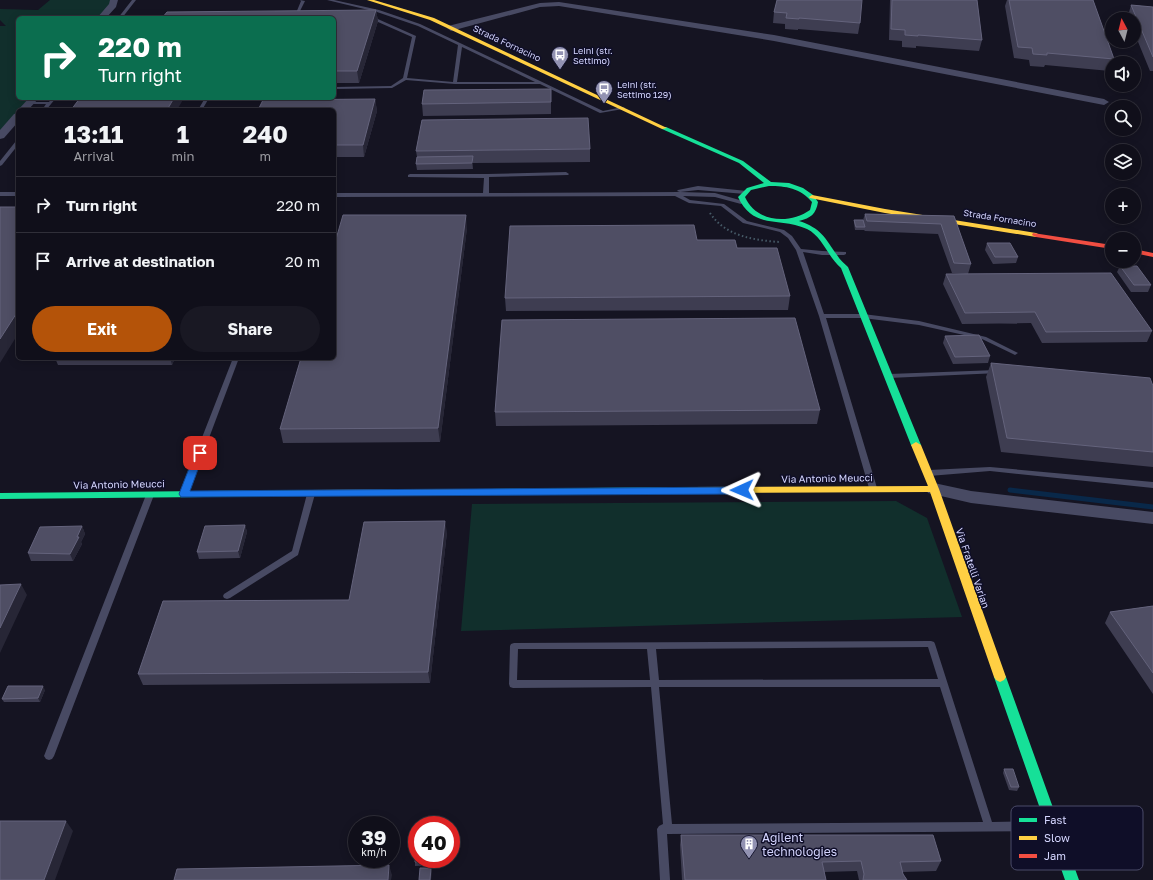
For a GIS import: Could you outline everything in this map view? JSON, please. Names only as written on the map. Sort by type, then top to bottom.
[{"type":"street","points":[[102,16],[113,2],[121,0]]},
{"type":"street","name":"Strada Fornacino","points":[[368,0],[414,12],[451,28],[720,154],[748,165],[769,184]]},
{"type":"street","points":[[451,28],[540,5],[559,4],[774,38],[1104,102]]},
{"type":"street","points":[[0,136],[16,118]]},
{"type":"street","name":"Strada Fornacino","points":[[720,154],[750,174],[754,182],[748,190]]},
{"type":"street","name":"Strada Fornacino","points":[[748,190],[769,184],[784,185],[799,188],[812,197],[824,201],[870,206],[885,211]]},
{"type":"street","points":[[748,190],[742,197],[741,202],[749,211],[764,218],[790,221]]},
{"type":"street","points":[[812,197],[815,202],[814,214]]},
{"type":"street","name":"Strada Fornacino","points":[[790,221],[835,207],[885,211],[1105,246]]},
{"type":"street","name":"Via Fratelli Varian","points":[[790,221],[805,225],[816,231],[824,239],[832,258],[844,267],[934,489],[1046,806]]},
{"type":"street","name":"Via Fratelli Varian","points":[[839,241],[846,258],[844,267]]},
{"type":"street","points":[[1141,252],[1153,255]]},
{"type":"street","name":"Via Antonio Meucci","points":[[0,496],[873,488],[934,489]]},
{"type":"street","points":[[934,489],[971,497],[1153,518]]},
{"type":"street","name":"Via Fratelli Varian","points":[[1068,870],[1072,880]]},
{"type":"lane","points":[[122,16],[134,0]]},
{"type":"lane","points":[[297,16],[303,1],[302,0]]},
{"type":"lane","points":[[329,0],[378,11],[410,22],[460,44],[602,112],[623,108]]},
{"type":"lane","points":[[366,16],[398,28],[414,36],[405,79]]},
{"type":"lane","points":[[398,28],[410,22]]},
{"type":"lane","points":[[455,83],[460,44]]},
{"type":"lane","points":[[336,88],[392,87],[405,79],[455,83],[542,83]]},
{"type":"lane","points":[[46,108],[52,100]]},
{"type":"lane","points":[[29,104],[50,103]]},
{"type":"lane","points":[[0,164],[16,144]]},
{"type":"lane","points":[[410,176],[566,174]]},
{"type":"lane","points":[[486,195],[487,176]]},
{"type":"lane","points":[[658,194],[698,188],[748,190]]},
{"type":"lane","points":[[0,194],[16,194]]},
{"type":"lane","points":[[336,195],[676,194],[715,195],[741,202]]},
{"type":"lane","points":[[676,194],[689,201],[722,205],[745,222],[782,231],[790,237],[799,250],[822,316],[873,488]]},
{"type":"lane","points":[[799,250],[830,253],[844,252]]},
{"type":"lane","points":[[822,316],[863,316],[903,321],[984,338],[1015,353]]},
{"type":"lane","points":[[184,494],[235,360]]},
{"type":"lane","points":[[887,376],[1003,372]]},
{"type":"lane","points":[[927,473],[990,469],[1153,485]]},
{"type":"lane","points":[[227,596],[295,553],[311,494]]},
{"type":"lane","points":[[49,756],[150,495]]},
{"type":"lane","points":[[943,682],[655,685],[513,684],[514,646],[931,644],[989,827]]},
{"type":"lane","points":[[652,645],[668,829]]},
{"type":"lane","points":[[665,880],[662,829],[1011,827]]},
{"type":"green space","points":[[50,0],[113,0],[101,16],[16,16],[16,100],[29,100],[20,108],[16,108],[16,115],[0,135],[0,26],[6,26],[0,20],[0,9],[38,10]]},
{"type":"green space","points":[[896,501],[927,518],[962,617],[461,631],[472,504]]},
{"type":"building","points":[[777,0],[862,0],[860,23],[786,18],[787,13],[774,12]]},
{"type":"building","points":[[892,0],[977,0],[982,40],[905,35],[905,30],[891,29]]},
{"type":"building","points":[[1009,0],[1093,0],[1105,34],[1105,48],[1110,48],[1113,56],[1105,56],[1105,58],[1047,53],[1047,55],[1033,54],[1032,48],[1018,47]]},
{"type":"building","points":[[1131,5],[1153,7],[1153,57],[1141,29],[1141,12],[1134,12]]},
{"type":"building","points":[[376,10],[357,71],[336,71],[336,16],[164,16],[167,12]]},
{"type":"building","points":[[551,89],[551,102],[422,104],[424,90]]},
{"type":"building","points":[[375,99],[363,145],[336,145],[336,108],[259,108],[263,100]]},
{"type":"building","points":[[78,100],[173,100],[168,108],[72,108]]},
{"type":"building","points":[[588,118],[590,149],[416,151],[422,120]]},
{"type":"building","points":[[473,156],[472,163],[416,164],[417,157]]},
{"type":"building","points":[[0,207],[16,207],[16,314],[0,339]]},
{"type":"building","points":[[865,214],[954,216],[971,264],[954,263],[941,224],[867,221]]},
{"type":"building","points":[[343,215],[466,215],[438,428],[280,429],[300,360],[336,360],[336,239]]},
{"type":"building","points":[[854,220],[863,220],[865,227],[856,227]]},
{"type":"building","points":[[694,225],[697,240],[735,240],[737,248],[777,248],[790,296],[505,298],[510,226]]},
{"type":"building","points":[[987,243],[1010,243],[1018,257],[995,257]]},
{"type":"building","points":[[1121,268],[1138,268],[1151,285],[1134,285]]},
{"type":"building","points":[[1111,273],[1152,331],[1046,332],[1035,312],[965,313],[946,274]]},
{"type":"building","points":[[795,318],[820,410],[495,412],[502,320]]},
{"type":"building","points":[[979,335],[990,356],[955,357],[945,336]]},
{"type":"building","points":[[991,363],[1150,378],[1153,386],[1153,452],[1007,438]]},
{"type":"building","points":[[445,521],[428,672],[138,674],[163,601],[349,600],[364,522]]},
{"type":"building","points":[[245,525],[238,551],[197,552],[205,526]]},
{"type":"building","points":[[82,526],[77,537],[79,537],[70,554],[28,553],[40,527]]},
{"type":"building","points":[[21,584],[0,628],[0,585]]},
{"type":"building","points":[[1153,606],[1153,673],[1110,612]]},
{"type":"building","points":[[8,686],[43,686],[38,698],[2,699]]},
{"type":"building","points":[[1004,769],[1013,769],[1019,787],[1011,787]]},
{"type":"building","points":[[0,821],[66,821],[44,880],[0,880]]},
{"type":"building","points":[[681,835],[933,835],[941,861],[900,862],[903,874],[907,880],[863,880],[864,874],[861,861],[822,862],[826,880],[685,880]]},
{"type":"building","points":[[348,866],[348,868],[389,868],[388,880],[174,880],[177,869]]},
{"type":"building","points":[[420,868],[431,868],[430,880],[419,880]]},
{"type":"waterway","points":[[1010,490],[1153,507]]},
{"type":"traffic: fast","points":[[664,128],[741,162],[769,184]]},
{"type":"traffic: fast","points":[[769,184],[789,185],[806,192],[815,202],[813,211],[803,218],[792,221],[774,221],[757,215],[744,204],[741,197],[749,189],[769,184]]},
{"type":"traffic: fast","points":[[789,221],[804,225],[817,232],[844,267],[916,445]]},
{"type":"traffic: fast","points":[[491,492],[690,490]]},
{"type":"traffic: fast","points":[[0,496],[310,493]]},
{"type":"traffic: fast","points":[[1000,677],[1046,806]]},
{"type":"traffic: fast","points":[[1068,870],[1072,880]]},
{"type":"traffic: slow","points":[[369,0],[432,19],[664,128]]},
{"type":"traffic: slow","points":[[812,197],[885,211],[1036,235]]},
{"type":"traffic: slow","points":[[916,445],[934,489],[1000,677]]},
{"type":"traffic: slow","points":[[690,490],[934,489]]},
{"type":"traffic: slow","points":[[310,493],[491,492]]},
{"type":"traffic: jam","points":[[1036,235],[1105,246]]},
{"type":"traffic: jam","points":[[1141,252],[1153,255]]},
{"type":"place","name":"Leini (str. Settimo)","points":[[560,70]]},
{"type":"place","name":"Leini (str. Settimo 129)","points":[[604,104]]},
{"type":"place","name":"Agilent technologies","points":[[749,859]]},
{"type":"route","points":[[200,453],[184,494],[742,490]]}]
